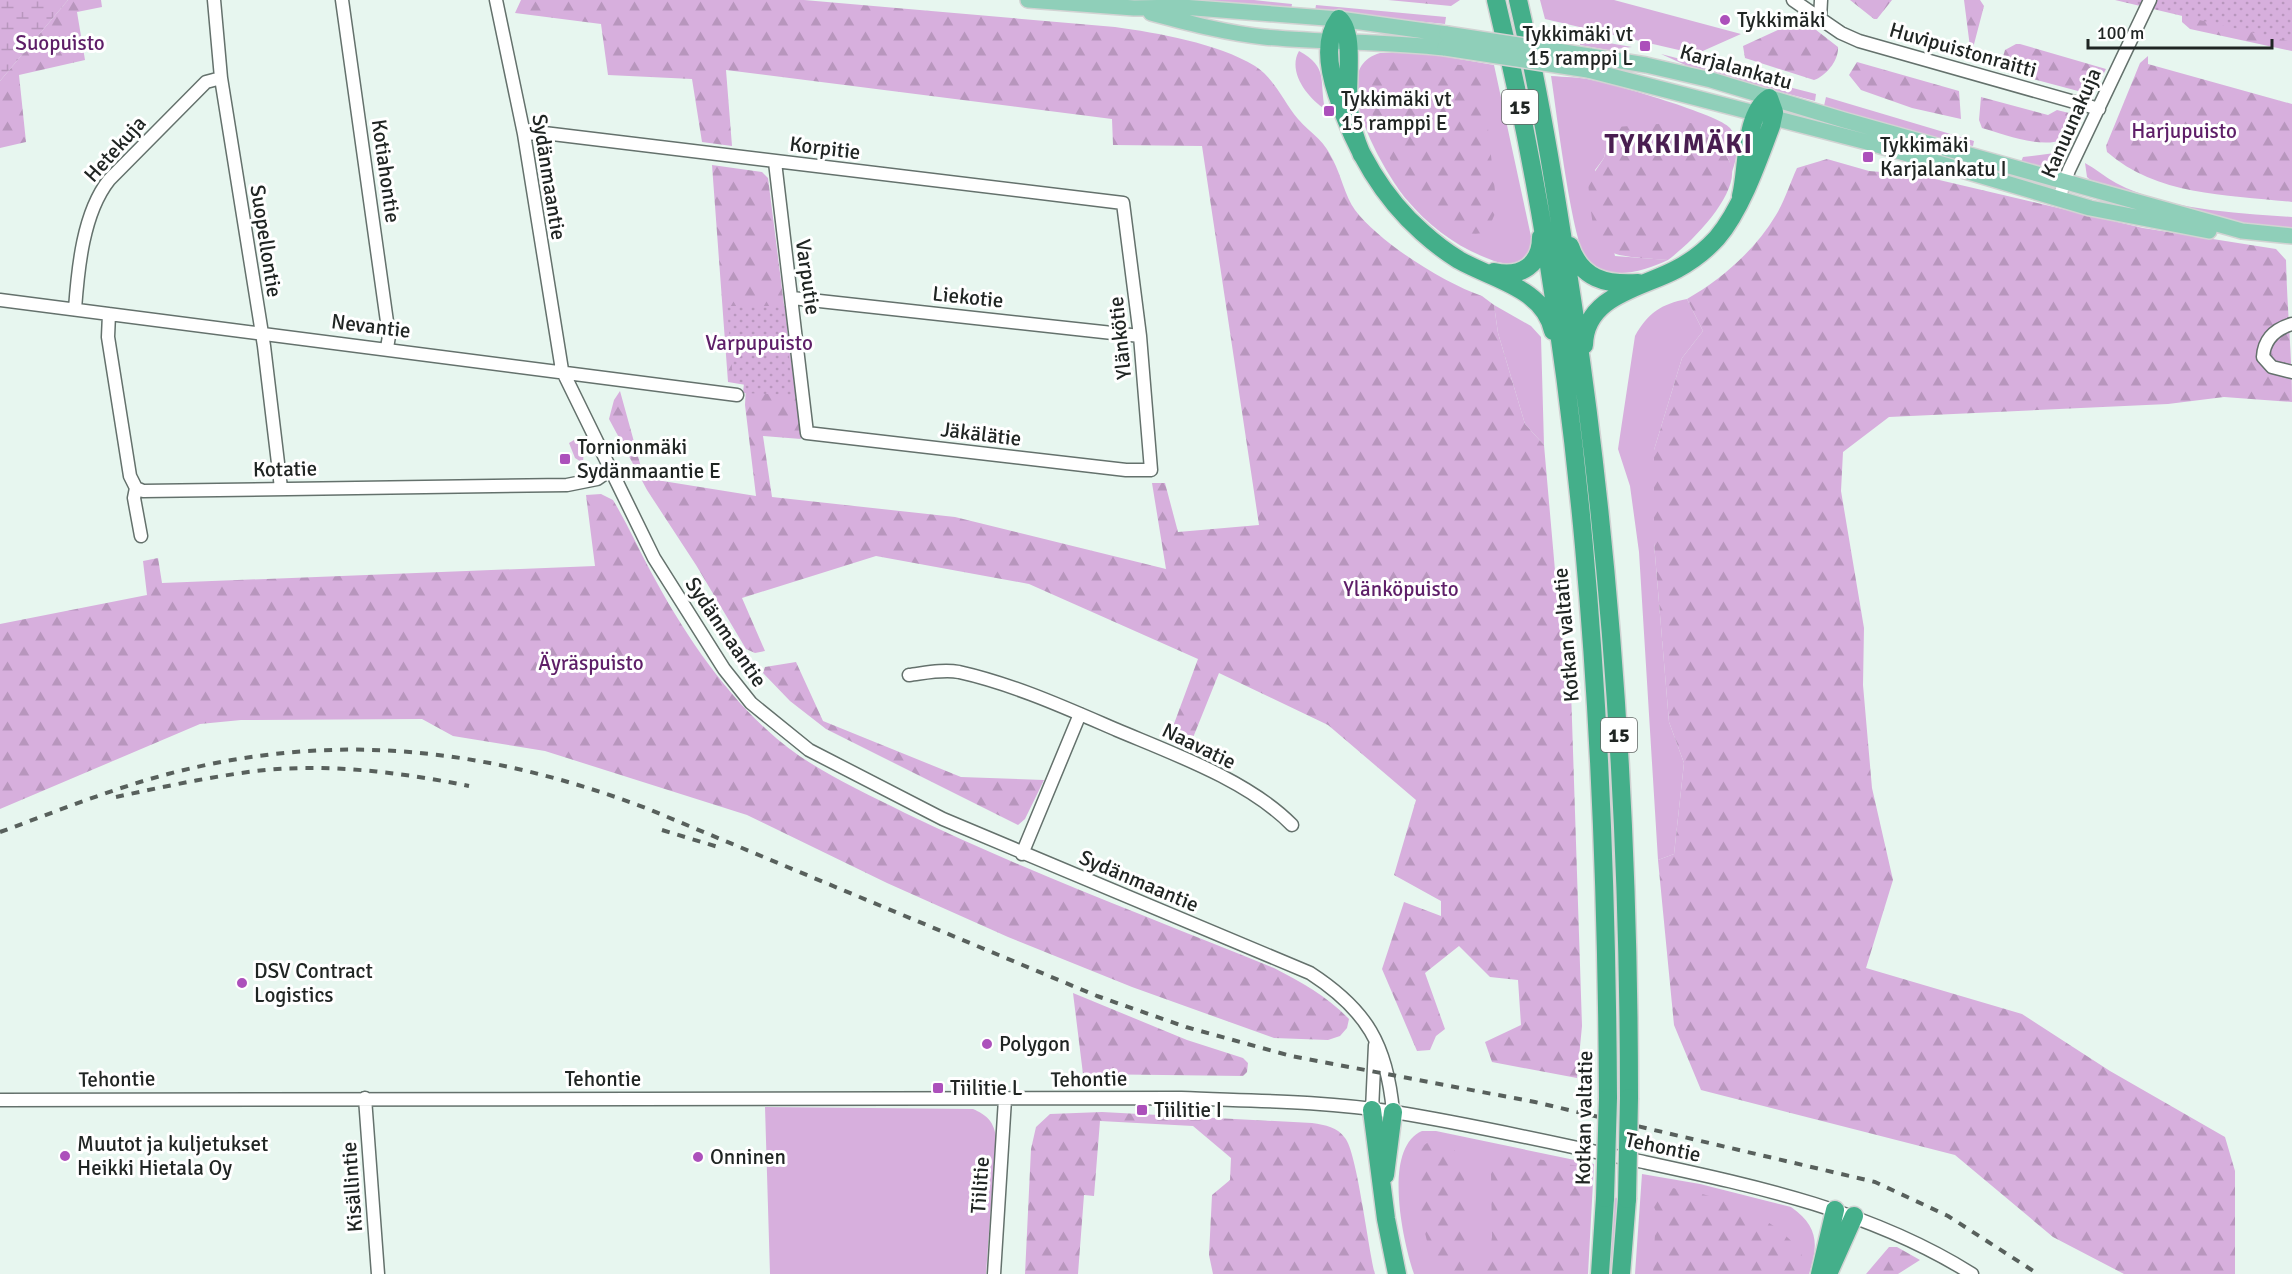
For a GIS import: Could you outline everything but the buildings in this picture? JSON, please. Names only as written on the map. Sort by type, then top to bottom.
[{"type":"highway","name":"Kotkan valtatie","points":[[1496,0],[1511,65],[1556,304],[1567,393],[1597,739],[1606,932],[1608,1098],[1600,1274]]},
{"type":"highway","name":"15","points":[[1518,0],[1559,202],[1603,538],[1619,746],[1626,891],[1629,1098],[1627,1199],[1621,1274]]},
{"type":"highway","points":[[1362,155],[1348,105],[1347,29],[1339,19],[1330,41],[1329,58],[1335,89],[1362,155],[1389,199],[1408,219],[1445,250],[1526,292],[1543,308],[1552,326],[1567,393]]},
{"type":"highway","points":[[1583,374],[1584,338],[1591,318],[1603,305],[1643,282],[1677,269],[1705,249],[1727,224],[1742,196],[1769,98]]},
{"type":"highway","points":[[1559,202],[1570,247],[1579,266],[1596,279],[1608,282],[1643,282]]},
{"type":"highway","points":[[1478,268],[1509,275],[1531,266],[1540,252],[1540,215]]},
{"type":"highway","points":[[1372,1110],[1397,1274]]},
{"type":"highway","points":[[1384,1197],[1393,1112]]},
{"type":"highway","points":[[1820,1274],[1835,1210]]},
{"type":"highway","points":[[1828,1274],[1854,1216]]},
{"type":"main road","name":"Karjalankatu","points":[[1028,0],[1134,8],[1182,7],[1339,19],[1446,41],[1589,63],[1646,64],[2242,231]]},
{"type":"main road","name":"Karjalankatu","points":[[1134,8],[1228,32],[1330,41],[1446,41]]},
{"type":"main road","name":"Karjalankatu","points":[[1589,63],[1765,116],[1945,164],[2058,198],[2173,226],[2219,232],[2242,231],[2292,236]]},
{"type":"street","name":"Suopellontie","points":[[214,0],[221,78],[260,333],[264,346],[281,488]]},
{"type":"street","name":"Kotiahontie","points":[[342,0],[389,336],[387,348]]},
{"type":"street","name":"Sydänmaantie","points":[[496,0],[524,134],[562,370],[654,558],[724,669],[751,703],[809,750],[943,819],[1310,973],[1338,991],[1353,1005],[1375,1041],[1389,1074],[1393,1112]]},
{"type":"street","name":"Huvipuistonraitti","points":[[1793,0],[1820,19],[1859,41],[2099,109]]},
{"type":"street","points":[[1820,19],[1821,0]]},
{"type":"street","name":"Kanuunakuja","points":[[2058,198],[2132,34],[2150,0]]},
{"type":"street","name":"Hetekuja","points":[[75,309],[89,216],[98,195],[109,180],[206,82],[221,78]]},
{"type":"street","name":"Korpitie","points":[[524,134],[544,133],[1122,203]]},
{"type":"street","name":"Varputie","points":[[775,162],[807,434]]},
{"type":"street","name":"Ylänkötie","points":[[1122,203],[1140,336],[1151,470]]},
{"type":"street","name":"Liekotie","points":[[792,298],[1140,336]]},
{"type":"street","name":"Nevantie","points":[[0,300],[562,370],[580,376],[737,395]]},
{"type":"street","points":[[109,314],[108,337],[130,476],[136,488],[135,498],[141,536]]},
{"type":"street","points":[[2292,324],[2279,328],[2264,344],[2263,357],[2272,367],[2292,372]]},
{"type":"street","name":"Jäkälätie","points":[[807,434],[1126,470],[1151,470]]},
{"type":"street","name":"Kotatie","points":[[136,488],[152,491],[567,484],[597,479],[609,470]]},
{"type":"street","name":"Naavatie","points":[[909,675],[948,670],[958,672],[996,683],[1080,714],[1168,752],[1244,789],[1274,806],[1292,825]]},
{"type":"street","points":[[1022,854],[1080,714]]},
{"type":"street","points":[[1372,1110],[1375,1041]]},
{"type":"street","name":"Kisällintie","points":[[365,1098],[378,1274]]},
{"type":"street","name":"Tehontie","points":[[0,1100],[1181,1098],[1330,1105],[1393,1112],[1494,1130],[1696,1174],[1835,1210],[1912,1240],[1972,1274]]},
{"type":"street","name":"Tiilitie","points":[[994,1274],[1005,1099]]},
{"type":"green space","points":[[0,0],[68,0],[0,81]]},
{"type":"green space","name":"Suopuisto","points":[[68,0],[101,0],[102,7],[77,12],[85,60],[19,75],[26,142],[0,148],[0,81]]},
{"type":"green space","name":"Ylänköpuisto","points":[[521,0],[804,0],[1115,27],[1205,45],[1240,58],[1255,66],[1268,77],[1298,119],[1325,146],[1355,210],[1380,236],[1432,272],[1482,296],[1494,305],[1498,333],[1525,424],[1544,445],[1559,616],[1571,690],[1582,1026],[1577,1078],[1492,1062],[1485,1042],[1521,1025],[1518,980],[1490,977],[1459,946],[1425,973],[1445,1029],[1436,1036],[1430,1050],[1417,1051],[1382,969],[1404,902],[1441,916],[1441,901],[1394,875],[1416,800],[1328,725],[1219,673],[1188,750],[1168,740],[1198,659],[1029,584],[876,556],[742,598],[765,651],[755,653],[746,649],[696,565],[647,490],[609,419],[614,400],[620,391],[644,478],[756,496],[745,405],[746,385],[728,382],[712,165],[762,172],[768,178],[801,439],[763,436],[772,497],[955,517],[1166,569],[1152,483],[1165,483],[1178,532],[1259,525],[1202,146],[1113,145],[1112,119],[726,70],[732,146],[702,142],[692,79],[608,75],[601,24],[515,13]]},
{"type":"green space","points":[[1139,0],[1254,0],[1292,4],[1291,10]]},
{"type":"green space","points":[[1388,0],[1460,0],[1451,6]]},
{"type":"green space","points":[[1540,0],[1614,0],[1741,34],[1696,54],[1545,19]]},
{"type":"green space","points":[[1850,0],[1892,0],[1877,19],[1874,19]]},
{"type":"green space","points":[[1964,0],[1980,0],[1984,6],[1973,48],[1970,47]]},
{"type":"green space","points":[[2115,0],[2292,0],[2292,42]]},
{"type":"green space","points":[[2244,0],[2292,0],[2292,51],[2190,29],[2182,22],[2182,13]]},
{"type":"green space","points":[[1316,5],[1446,17],[1445,24],[1315,11]]},
{"type":"green space","points":[[1802,19],[1838,47],[1834,62],[1823,75],[1814,80],[1745,58],[1743,46]]},
{"type":"green space","points":[[1580,38],[1632,47],[1608,50],[1580,45]]},
{"type":"green space","name":"Harjupuisto","points":[[2016,44],[2106,69],[2093,95],[2014,74],[2006,70],[2002,60],[2005,50]]},
{"type":"green space","points":[[1299,51],[1319,69],[1325,109],[1306,91],[1297,76],[1296,59]]},
{"type":"green space","points":[[1380,53],[1424,53],[1494,65],[1532,241],[1531,249],[1519,262],[1506,263],[1493,260],[1452,240],[1423,217],[1397,187],[1374,147],[1358,100],[1357,79],[1364,63]]},
{"type":"green space","points":[[1661,54],[1816,94],[1815,101],[1694,69]]},
{"type":"green space","name":"Harjupuisto","points":[[2148,56],[2148,64],[2292,104],[2292,202],[2219,195],[2171,185],[2148,177],[2107,152],[2106,146],[2140,63]]},
{"type":"green space","points":[[1394,59],[1471,66],[1482,75],[1497,209],[1487,232],[1466,233],[1445,223],[1424,206],[1405,183],[1389,158],[1371,106],[1370,85],[1379,69]]},
{"type":"green space","points":[[1857,62],[1959,91],[1961,119],[1912,108],[1861,90],[1849,75]]},
{"type":"green space","points":[[1551,76],[1592,80],[1621,87],[1707,116],[1730,128],[1737,144],[1732,172],[1729,160],[1714,135],[1610,133],[1604,158],[1595,170],[1615,256],[1668,260],[1637,271],[1616,273],[1596,267],[1587,260],[1581,248],[1570,202]]},
{"type":"green space","points":[[1826,97],[1974,141],[1973,146],[1926,136],[1824,106]]},
{"type":"green space","name":"Harjupuisto","points":[[1981,97],[2048,115],[2057,110],[2069,113],[2076,128],[2068,137],[2046,143],[2019,139],[1982,128],[1979,120]]},
{"type":"green space","points":[[1686,122],[1707,130],[1715,138],[1731,164],[1731,182],[1719,207],[1699,232],[1668,260],[1612,253],[1603,247],[1597,238],[1593,225],[1588,182],[1604,158],[1610,133],[1616,127]]},
{"type":"green space","points":[[2061,154],[2056,162],[2046,167],[2021,162],[2023,157]]},
{"type":"green space","points":[[1827,159],[1869,171],[1918,175],[2143,228],[2276,249],[2286,260],[2292,402],[2224,397],[2168,404],[1889,417],[1843,452],[1841,491],[1864,628],[1863,685],[1872,788],[1893,880],[1866,968],[2022,1014],[2110,1071],[2225,1137],[2235,1171],[2235,1274],[2124,1274],[2053,1237],[1955,1155],[1701,1090],[1674,1025],[1658,860],[1674,854],[1684,763],[1669,722],[1654,543],[1654,450],[1682,358],[1703,331],[1687,299],[1725,273],[1748,252],[1768,228],[1797,168]]},
{"type":"green space","points":[[2085,163],[2116,183],[2136,192],[2179,205],[2292,217],[2292,230],[2239,224],[2094,183],[2087,177]]},
{"type":"green space","points":[[1687,299],[1703,331],[1682,358],[1654,450],[1654,543],[1669,722],[1684,763],[1674,854],[1658,860],[1639,552],[1630,486],[1618,449],[1635,336],[1645,321],[1656,311]]},
{"type":"green space","points":[[1494,305],[1531,326],[1541,337],[1544,445],[1525,424],[1498,333]]},
{"type":"green space","name":"Varpupuisto","points":[[727,306],[785,306],[792,395],[743,393],[744,383],[733,381]]},
{"type":"green space","points":[[574,440],[584,446],[583,463],[575,458],[569,443]]},
{"type":"green space","name":"Äyräspuisto","points":[[601,494],[613,500],[675,614],[717,675],[766,729],[798,755],[905,813],[996,855],[1274,968],[1304,984],[1332,1003],[1349,1019],[1347,1028],[1340,1036],[1328,1040],[1274,1038],[1132,987],[1008,937],[887,883],[747,815],[545,751],[453,736],[422,719],[241,720],[200,724],[0,809],[0,624],[147,595],[143,561],[158,558],[162,583],[595,566],[586,495]]},
{"type":"green space","points":[[796,662],[823,721],[961,777],[1044,780],[1025,819],[1018,825],[826,729],[790,701],[763,673],[765,667]]},
{"type":"green space","points":[[1073,993],[1187,1040],[1243,1058],[1248,1063],[1247,1072],[1243,1076],[1083,1074]]},
{"type":"green space","points":[[765,1107],[973,1109],[985,1116],[991,1122],[996,1136],[986,1274],[770,1274]]},
{"type":"green space","points":[[1102,1112],[1312,1123],[1335,1129],[1345,1138],[1354,1162],[1375,1274],[1213,1274],[1209,1255],[1212,1195],[1230,1180],[1231,1158],[1193,1126],[1100,1121],[1094,1196],[1084,1195],[1078,1274],[1025,1274],[1031,1149],[1036,1127],[1050,1114]]},
{"type":"green space","points":[[1422,1131],[1436,1131],[1594,1164],[1588,1274],[1414,1274],[1401,1219],[1399,1175],[1402,1156],[1410,1141]]},
{"type":"green space","points":[[1427,1143],[1451,1147],[1457,1153],[1461,1163],[1465,1193],[1464,1274],[1436,1274],[1423,1226],[1417,1184],[1420,1152]]},
{"type":"green space","points":[[1497,1152],[1578,1166],[1584,1179],[1578,1274],[1486,1274],[1492,1237],[1491,1173]]},
{"type":"green space","points":[[1642,1174],[1700,1184],[1791,1207],[1807,1221],[1814,1236],[1814,1254],[1809,1274],[1635,1274]]},
{"type":"green space","points":[[1656,1187],[1693,1192],[1735,1205],[1755,1215],[1789,1238],[1800,1252],[1803,1260],[1801,1274],[1653,1274],[1656,1212],[1651,1199]]},
{"type":"green space","points":[[1612,1198],[1619,1198],[1614,1274],[1606,1274]]},
{"type":"green space","points":[[1889,1247],[1897,1247],[1920,1260],[1898,1274],[1866,1274]]},
{"type":"railway","points":[[0,832],[104,794],[168,774],[230,760],[291,752],[350,750],[410,752],[468,759],[527,771],[646,808],[1097,996],[1186,1027],[1291,1056],[1535,1102],[1875,1182],[1948,1216],[2038,1274]]},
{"type":"railway","points":[[116,797],[221,776],[256,771],[309,768],[390,773],[469,786]]},
{"type":"railway","points":[[662,830],[718,847]]},
{"type":"place","name":"Tykkimäki","points":[[1725,20]]},
{"type":"place","name":"Tykkimäki vt 15 ramppi L","points":[[1645,46]]},
{"type":"place","name":"Tykkimäki vt 15 ramppi E","points":[[1329,111]]},
{"type":"place","name":"Tykkimäki Karjalankatu I","points":[[1868,157]]},
{"type":"place","name":"Tornionmäki Sydänmaantie E","points":[[565,459]]},
{"type":"place","name":"DSV Contract Logistics","points":[[242,983]]},
{"type":"place","name":"Polygon","points":[[987,1044]]},
{"type":"place","name":"Tiilitie L","points":[[938,1088]]},
{"type":"place","name":"Tiilitie I","points":[[1142,1110]]},
{"type":"place","name":"Muutot ja kuljetukset Heikki Hietala Oy","points":[[65,1156]]},
{"type":"place","name":"Onninen","points":[[698,1157]]},
{"type":"district","name":"TYKKIMÄKI","points":[[1679,144]]}]
